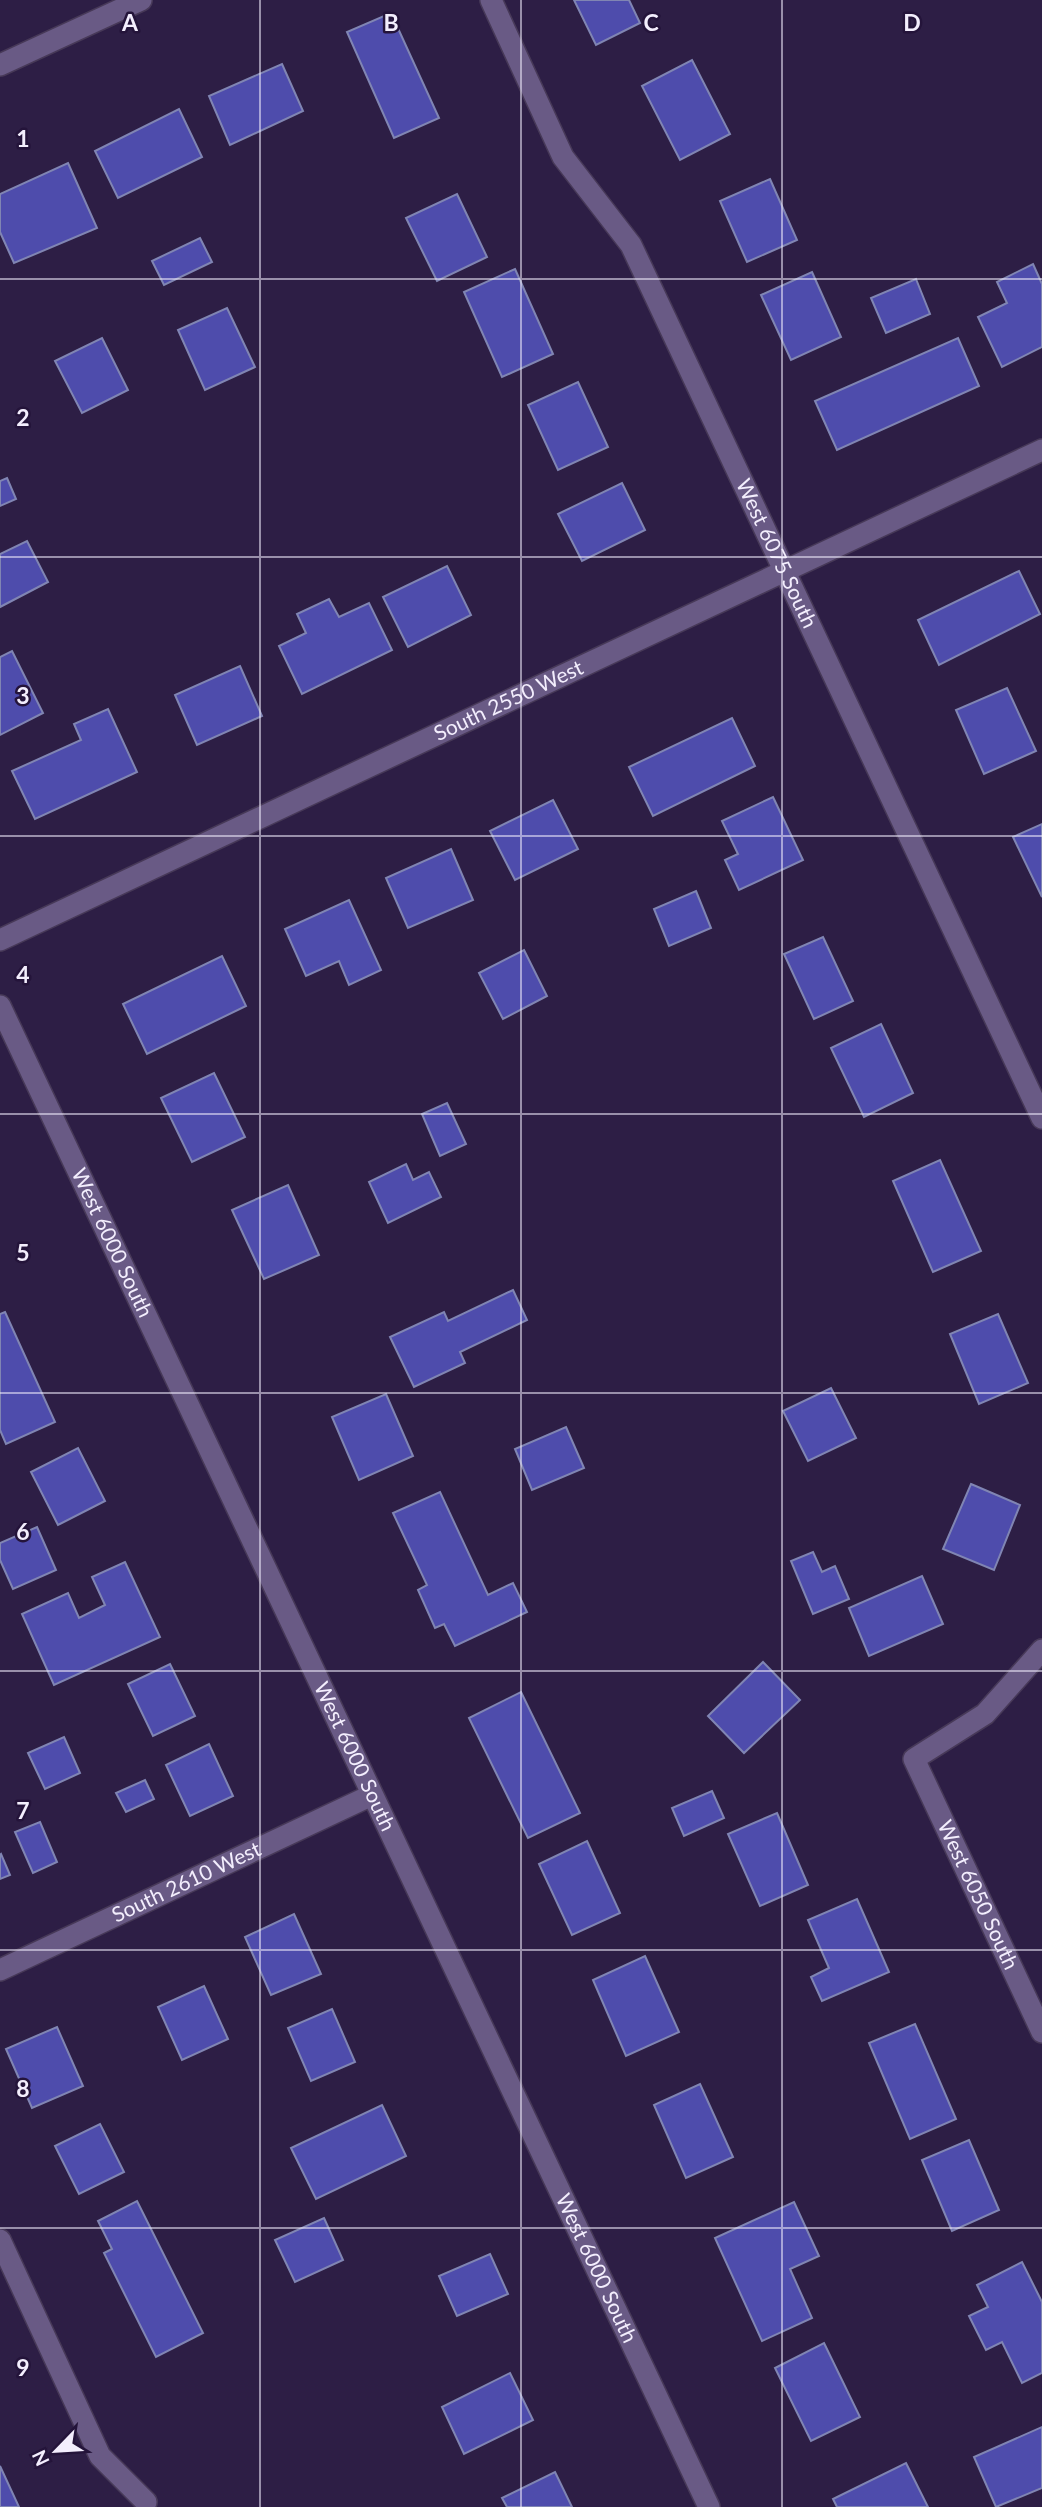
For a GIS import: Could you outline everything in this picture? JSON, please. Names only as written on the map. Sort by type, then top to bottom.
[{"type":"street","points":[[0,65],[140,0]]},
{"type":"street","name":"West 6075 South","points":[[491,0],[563,158],[631,245],[1042,1118]]},
{"type":"street","name":"South 2550 West","points":[[0,940],[1042,450]]},
{"type":"street","name":"West 6000 South","points":[[0,1006],[709,2507]]},
{"type":"street","name":"West 6050 South","points":[[1041,2028],[914,1759],[985,1714],[1042,1650]]},
{"type":"street","name":"South 2610 West","points":[[0,1970],[372,1795]]},
{"type":"street","points":[[0,2240],[100,2456],[146,2502]]},
{"type":"building","points":[[574,0],[629,0],[640,23],[596,45]]},
{"type":"building","points":[[391,13],[439,118],[394,138],[347,32]]},
{"type":"building","points":[[692,60],[730,134],[680,160],[642,86]]},
{"type":"building","points":[[282,64],[303,111],[230,145],[209,96]]},
{"type":"building","points":[[179,109],[202,157],[118,198],[95,151]]},
{"type":"building","points":[[68,163],[97,228],[14,263],[0,232],[0,194]]},
{"type":"building","points":[[770,179],[797,240],[747,262],[720,201]]},
{"type":"building","points":[[457,194],[487,257],[437,281],[406,218]]},
{"type":"building","points":[[200,238],[212,262],[164,285],[152,261]]},
{"type":"building","points":[[1033,264],[1042,284],[1042,347],[1002,367],[978,317],[1007,303],[997,282]]},
{"type":"building","points":[[515,269],[553,354],[502,377],[464,292]]},
{"type":"building","points":[[812,272],[841,337],[791,360],[761,295]]},
{"type":"building","points":[[916,279],[930,314],[886,333],[871,298]]},
{"type":"building","points":[[227,308],[255,367],[205,390],[178,330]]},
{"type":"building","points":[[102,338],[128,390],[82,413],[55,361]]},
{"type":"building","points":[[958,338],[979,386],[837,450],[815,401]]},
{"type":"building","points":[[578,382],[608,447],[558,470],[528,405]]},
{"type":"building","points":[[7,478],[16,499],[0,506],[0,481]]},
{"type":"building","points":[[622,483],[645,530],[582,561],[558,514]]},
{"type":"building","points":[[27,541],[48,582],[0,607],[0,554]]},
{"type":"building","points":[[447,566],[471,615],[408,647],[383,597]]},
{"type":"building","points":[[1019,571],[1040,614],[939,665],[918,620]]},
{"type":"building","points":[[329,599],[339,617],[369,603],[392,650],[302,694],[279,646],[306,633],[297,614]]},
{"type":"building","points":[[12,651],[43,713],[0,735],[0,657]]},
{"type":"building","points":[[240,666],[262,716],[197,745],[175,695]]},
{"type":"building","points":[[1007,688],[1036,751],[984,774],[956,710]]},
{"type":"building","points":[[108,709],[137,772],[35,819],[12,771],[81,740],[74,724]]},
{"type":"building","points":[[732,718],[755,766],[653,816],[629,767]]},
{"type":"building","points":[[773,797],[803,860],[739,890],[725,860],[738,854],[722,821]]},
{"type":"building","points":[[553,800],[578,849],[515,880],[490,831]]},
{"type":"building","points":[[1042,824],[1042,897],[1013,837]]},
{"type":"building","points":[[451,849],[473,900],[408,928],[386,878]]},
{"type":"building","points":[[696,891],[711,928],[669,946],[654,909]]},
{"type":"building","points":[[349,900],[381,970],[349,985],[339,961],[306,976],[285,929]]},
{"type":"building","points":[[823,937],[853,1001],[814,1019],[784,954]]},
{"type":"building","points":[[524,950],[547,996],[503,1019],[479,973]]},
{"type":"building","points":[[222,956],[246,1006],[147,1054],[123,1004]]},
{"type":"building","points":[[881,1024],[913,1093],[864,1117],[831,1048]]},
{"type":"building","points":[[214,1073],[245,1137],[192,1162],[161,1098]]},
{"type":"building","points":[[447,1103],[466,1144],[440,1156],[422,1114]]},
{"type":"building","points":[[940,1160],[981,1251],[933,1272],[893,1181]]},
{"type":"building","points":[[406,1164],[413,1180],[429,1172],[441,1197],[388,1223],[369,1182]]},
{"type":"building","points":[[288,1185],[319,1255],[264,1279],[232,1210]]},
{"type":"building","points":[[513,1290],[527,1320],[460,1352],[465,1363],[414,1387],[390,1337],[444,1312],[448,1321]]},
{"type":"building","points":[[5,1312],[55,1422],[6,1444],[0,1430],[0,1314]]},
{"type":"building","points":[[998,1314],[1028,1383],[979,1404],[950,1334]]},
{"type":"building","points":[[831,1388],[856,1438],[808,1461],[783,1411]]},
{"type":"building","points":[[386,1394],[413,1456],[359,1480],[332,1417]]},
{"type":"building","points":[[566,1427],[584,1468],[532,1490],[515,1449]]},
{"type":"building","points":[[78,1448],[105,1501],[58,1525],[31,1472]]},
{"type":"building","points":[[971,1484],[1020,1505],[994,1570],[943,1549]]},
{"type":"building","points":[[440,1492],[488,1595],[513,1583],[527,1612],[455,1646],[444,1624],[435,1628],[418,1590],[427,1585],[393,1513]]},
{"type":"building","points":[[37,1527],[56,1570],[13,1589],[0,1560],[0,1543]]},
{"type":"building","points":[[813,1552],[822,1572],[835,1566],[849,1599],[813,1614],[791,1561]]},
{"type":"building","points":[[125,1562],[160,1637],[54,1685],[22,1614],[68,1593],[79,1618],[105,1605],[92,1577]]},
{"type":"building","points":[[922,1576],[943,1624],[869,1656],[849,1608]]},
{"type":"building","points":[[763,1662],[800,1700],[744,1753],[708,1716]]},
{"type":"building","points":[[170,1664],[195,1716],[153,1736],[128,1684]]},
{"type":"building","points":[[521,1692],[580,1813],[528,1838],[469,1718]]},
{"type":"building","points":[[64,1737],[80,1773],[45,1789],[28,1753]]},
{"type":"building","points":[[209,1744],[233,1796],[190,1816],[166,1765]]},
{"type":"building","points":[[145,1780],[154,1799],[126,1812],[116,1793]]},
{"type":"building","points":[[712,1791],[724,1818],[684,1836],[672,1808]]},
{"type":"building","points":[[777,1813],[808,1885],[760,1906],[728,1834]]},
{"type":"building","points":[[40,1822],[57,1862],[33,1873],[15,1832]]},
{"type":"building","points":[[587,1841],[620,1913],[572,1935],[539,1864]]},
{"type":"building","points":[[0,1855],[10,1875],[0,1879]]},
{"type":"building","points":[[857,1899],[889,1972],[822,2001],[811,1977],[829,1968],[808,1920]]},
{"type":"building","points":[[294,1914],[321,1974],[271,1995],[245,1937]]},
{"type":"building","points":[[645,1956],[679,2032],[626,2056],[593,1980]]},
{"type":"building","points":[[204,1986],[228,2039],[182,2060],[158,2007]]},
{"type":"building","points":[[332,2009],[355,2062],[311,2081],[288,2028]]},
{"type":"building","points":[[915,2024],[956,2119],[910,2139],[869,2043]]},
{"type":"building","points":[[57,2027],[83,2086],[32,2108],[6,2049]]},
{"type":"building","points":[[700,2084],[733,2157],[686,2178],[654,2105]]},
{"type":"building","points":[[382,2105],[406,2156],[316,2199],[291,2148]]},
{"type":"building","points":[[100,2124],[124,2172],[79,2194],[55,2146]]},
{"type":"building","points":[[969,2140],[999,2210],[952,2231],[922,2160]]},
{"type":"building","points":[[137,2201],[203,2333],[156,2357],[104,2253],[112,2249],[98,2221]]},
{"type":"building","points":[[794,2202],[819,2256],[790,2269],[812,2318],[762,2341],[715,2238]]},
{"type":"building","points":[[324,2218],[343,2260],[295,2282],[275,2240]]},
{"type":"building","points":[[490,2254],[508,2294],[457,2316],[439,2276]]},
{"type":"building","points":[[1022,2262],[1042,2302],[1042,2373],[1022,2383],[1002,2342],[986,2350],[969,2316],[988,2307],[977,2285]]},
{"type":"building","points":[[824,2343],[860,2417],[811,2441],[775,2368]]},
{"type":"building","points":[[510,2373],[533,2420],[464,2454],[442,2407]]},
{"type":"building","points":[[1042,2427],[1042,2488],[996,2507],[974,2457]]},
{"type":"building","points":[[906,2463],[928,2507],[837,2507],[833,2499]]},
{"type":"building","points":[[0,2466],[19,2507],[0,2507]]},
{"type":"building","points":[[555,2472],[572,2507],[507,2507],[502,2498]]}]
